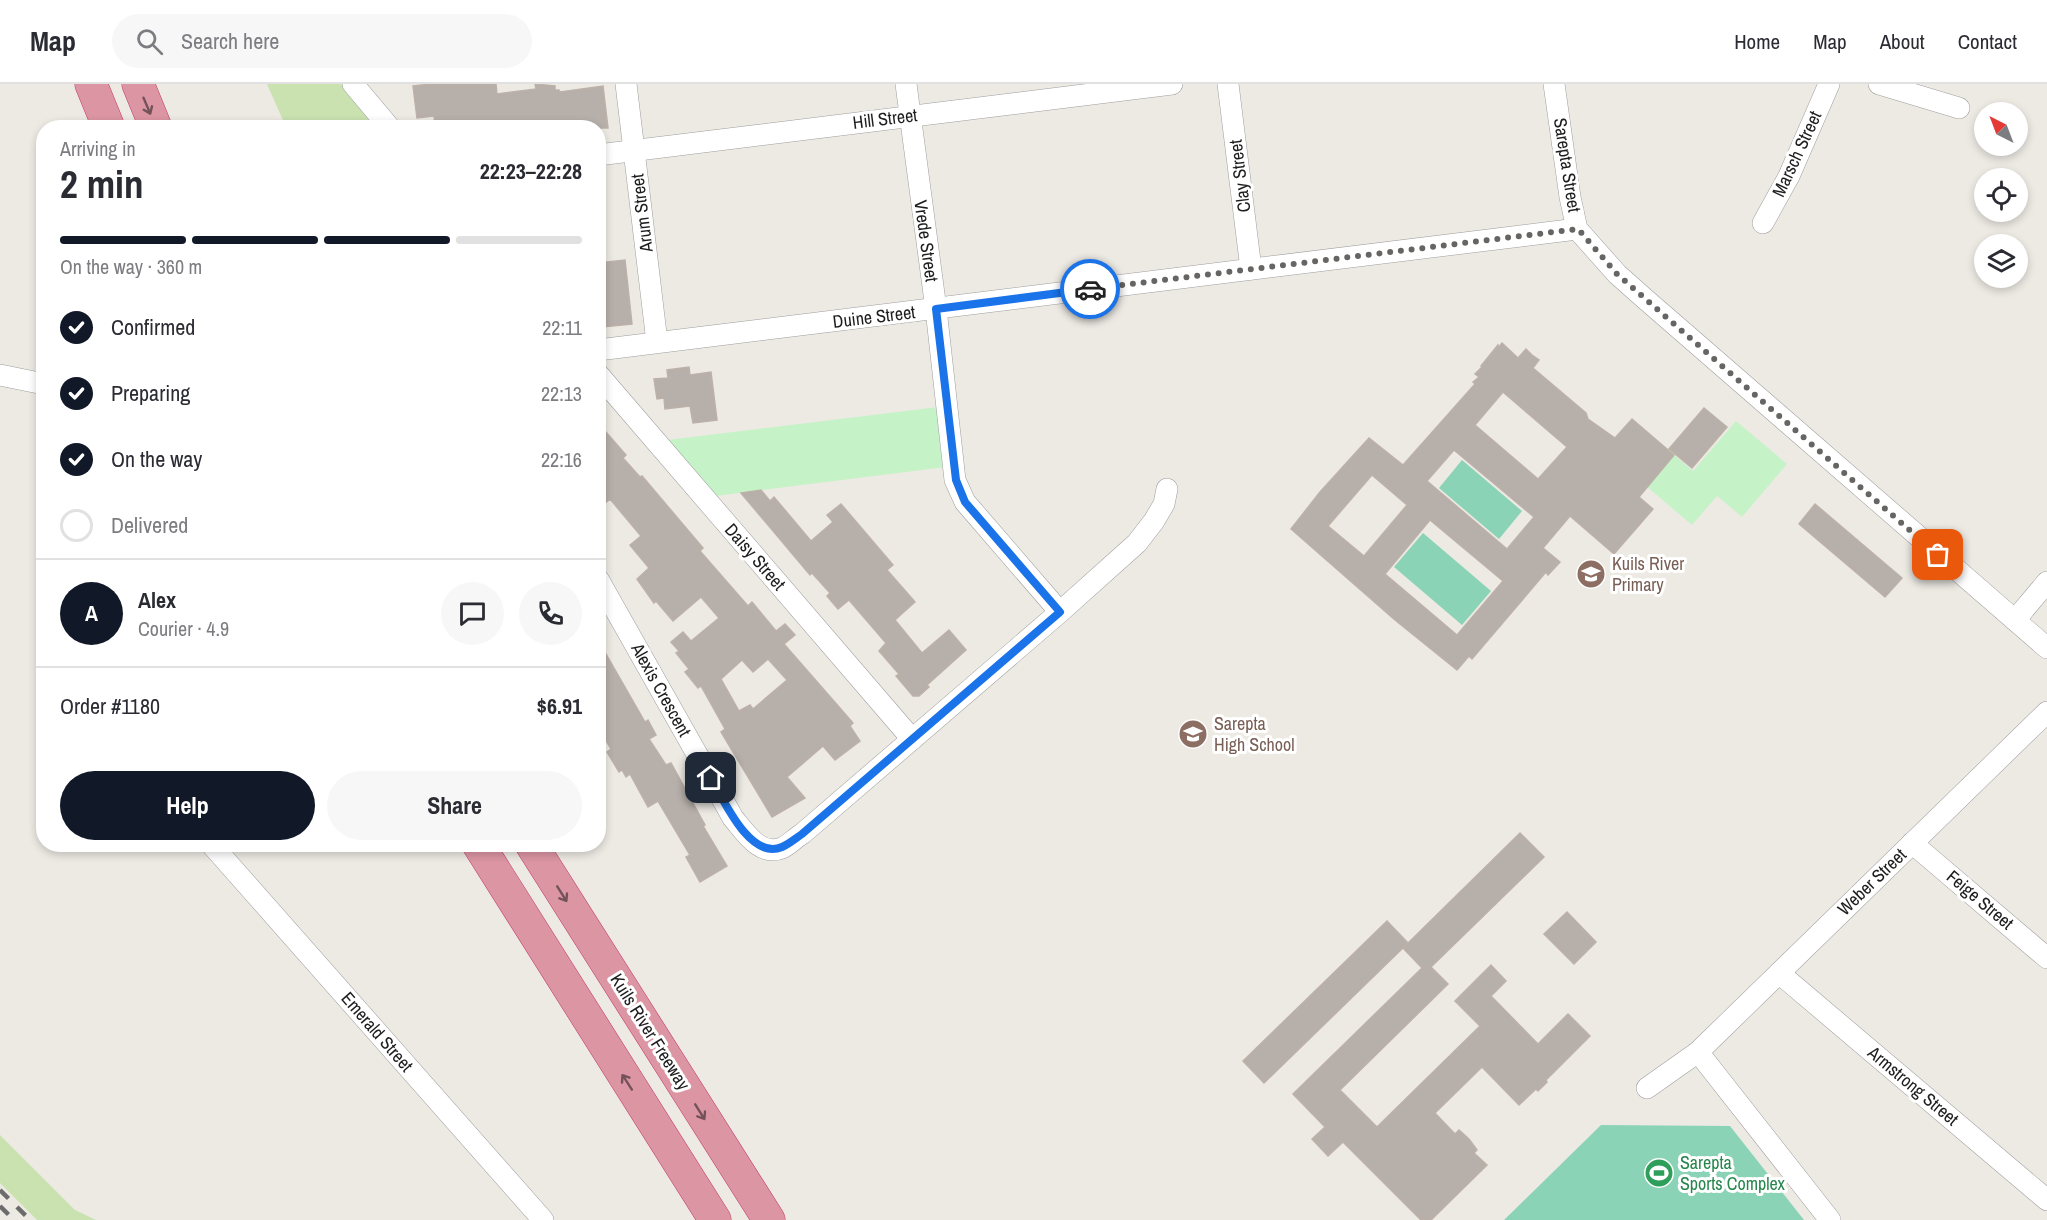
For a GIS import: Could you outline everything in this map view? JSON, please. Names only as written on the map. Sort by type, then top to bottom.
[{"type":"highway","points":[[92,84],[106,120]]},
{"type":"highway","points":[[138,84],[153,120]]},
{"type":"highway","points":[[482,852],[715,1220]]},
{"type":"highway","name":"Kuils River Freeway","points":[[536,852],[769,1220]]},
{"type":"street","points":[[353,84],[383,120]]},
{"type":"street","name":"Arum Street","points":[[626,84],[657,342]]},
{"type":"street","name":"Vrede Street","points":[[906,84],[959,491],[965,502],[1060,612]]},
{"type":"street","name":"Hill Street","points":[[606,154],[1172,84]]},
{"type":"street","name":"Clay Street","points":[[1228,84],[1251,269]]},
{"type":"street","name":"Sarepta Street","points":[[1554,84],[1570,197],[1578,229],[1617,274],[2047,648]]},
{"type":"street","name":"Marsch Street","points":[[1763,223],[1789,176],[1828,84]]},
{"type":"street","points":[[1879,84],[1959,108]]},
{"type":"street","name":"Duine Street","points":[[606,349],[1578,229]]},
{"type":"street","points":[[0,375],[36,382]]},
{"type":"street","name":"Daisy Street","points":[[606,383],[912,739]]},
{"type":"street","name":"Alexis Crescent","points":[[606,593],[733,818],[750,839],[764,849],[781,848],[802,834],[1137,543],[1164,504],[1167,489]]},
{"type":"street","points":[[2015,620],[2047,582]]},
{"type":"street","name":"Weber Street","points":[[1647,1088],[1698,1052],[2047,712]]},
{"type":"street","name":"Feige Street","points":[[1912,843],[2047,958]]},
{"type":"street","name":"Emerald Street","points":[[218,852],[543,1220]]},
{"type":"street","name":"Armstrong Street","points":[[1779,973],[2047,1200]]},
{"type":"street","points":[[1698,1052],[1830,1220]]},
{"type":"green space","points":[[267,84],[341,84],[372,120],[283,120]]},
{"type":"green space","points":[[938,407],[946,467],[715,496],[667,440]]},
{"type":"green space","points":[[1736,421],[1787,464],[1742,517],[1717,496],[1692,525],[1646,486],[1674,455],[1693,471]]},
{"type":"green space","points":[[1462,460],[1522,511],[1499,539],[1439,488]]},
{"type":"green space","points":[[1423,533],[1491,591],[1462,625],[1394,567]]},
{"type":"green space","name":"Sarepta Sports Complex","points":[[1601,1125],[1730,1126],[1804,1220],[1504,1220]]},
{"type":"green space","points":[[0,1135],[75,1210],[96,1220],[37,1220],[0,1183]]},
{"type":"building","points":[[496,84],[497,94],[536,89],[535,84],[555,86],[555,90],[560,92],[603,86],[608,128],[606,128],[606,120],[434,120],[434,116],[417,118],[413,86]]},
{"type":"building","points":[[625,260],[632,324],[606,327],[606,262]]},
{"type":"building","points":[[1502,343],[1518,358],[1526,349],[1539,360],[1533,368],[1586,413],[1588,419],[1615,438],[1632,419],[1674,455],[1639,497],[1653,509],[1614,554],[1570,516],[1543,548],[1560,562],[1548,575],[1546,572],[1472,659],[1469,656],[1457,670],[1395,620],[1291,529],[1320,492],[1369,438],[1403,465],[1475,384],[1473,382],[1479,377],[1475,374],[1498,345],[1499,347]],"holes":[[[1503,392],[1567,447],[1538,479],[1475,425]],[[1454,450],[1534,517],[1507,549],[1427,481]],[[1372,475],[1407,505],[1364,556],[1328,526]],[[1430,520],[1503,581],[1457,635],[1385,574]]]},
{"type":"building","points":[[689,367],[690,375],[711,372],[717,420],[693,423],[690,406],[665,409],[664,398],[657,399],[654,379],[668,378],[667,370]]},
{"type":"building","points":[[1704,408],[1727,427],[1692,468],[1669,449]]},
{"type":"building","points":[[606,432],[626,455],[623,458],[640,477],[642,476],[703,548],[700,551],[748,606],[752,602],[776,631],[785,624],[795,635],[784,644],[853,723],[850,726],[860,741],[835,760],[823,746],[787,777],[805,798],[772,817],[721,732],[725,729],[701,686],[698,688],[685,672],[689,669],[676,653],[679,651],[671,642],[683,632],[691,641],[719,618],[701,597],[673,621],[656,601],[654,603],[637,579],[649,568],[630,545],[641,536],[610,499],[606,502]],"holes":[[[768,659],[787,680],[753,709],[750,705],[739,711],[721,679],[742,660],[753,672]]]},
{"type":"building","points":[[761,490],[770,501],[774,497],[811,541],[833,522],[827,515],[841,504],[893,565],[887,570],[915,602],[895,620],[922,653],[949,630],[966,650],[927,685],[929,687],[919,696],[913,696],[896,676],[899,674],[879,651],[886,643],[849,600],[838,609],[827,596],[830,593],[812,573],[810,575],[741,493]]},
{"type":"building","points":[[1815,504],[1902,578],[1885,597],[1799,524]]},
{"type":"building","points":[[606,654],[645,722],[648,720],[656,735],[649,739],[666,765],[671,763],[705,825],[703,826],[727,866],[700,882],[686,857],[690,855],[658,801],[648,807],[630,774],[626,777],[622,770],[619,772],[607,752],[611,749],[606,741]]},
{"type":"building","points":[[1520,833],[1544,857],[1431,967],[1448,984],[1340,1090],[1377,1127],[1480,1026],[1455,1001],[1491,965],[1506,981],[1491,996],[1538,1044],[1568,1014],[1590,1036],[1538,1091],[1536,1089],[1519,1105],[1482,1067],[1435,1113],[1455,1134],[1459,1130],[1469,1139],[1477,1150],[1474,1153],[1487,1165],[1431,1220],[1421,1220],[1343,1142],[1328,1156],[1312,1139],[1325,1127],[1293,1094],[1422,968],[1403,948]]},
{"type":"building","points":[[1567,912],[1596,942],[1574,964],[1544,934]]},
{"type":"building","points":[[1387,921],[1408,943],[1264,1083],[1243,1061]]},
{"type":"railway","points":[[0,1190],[30,1220]]},
{"type":"railway","points":[[0,1206],[14,1220]]},
{"type":"way so far","points":[[1090,289],[1578,229],[1617,274],[1938,555]]},
{"type":"place","name":"Kuils River Primary","points":[[1591,574]]},
{"type":"place","name":"Sarepta High School","points":[[1193,734]]},
{"type":"place","name":"Sarepta Sports Complex","points":[[1659,1173]]},
{"type":"route","points":[[711,778],[733,818],[750,839],[764,849],[781,848],[802,834],[1060,612],[965,502],[959,491],[936,309],[1090,289]]}]
